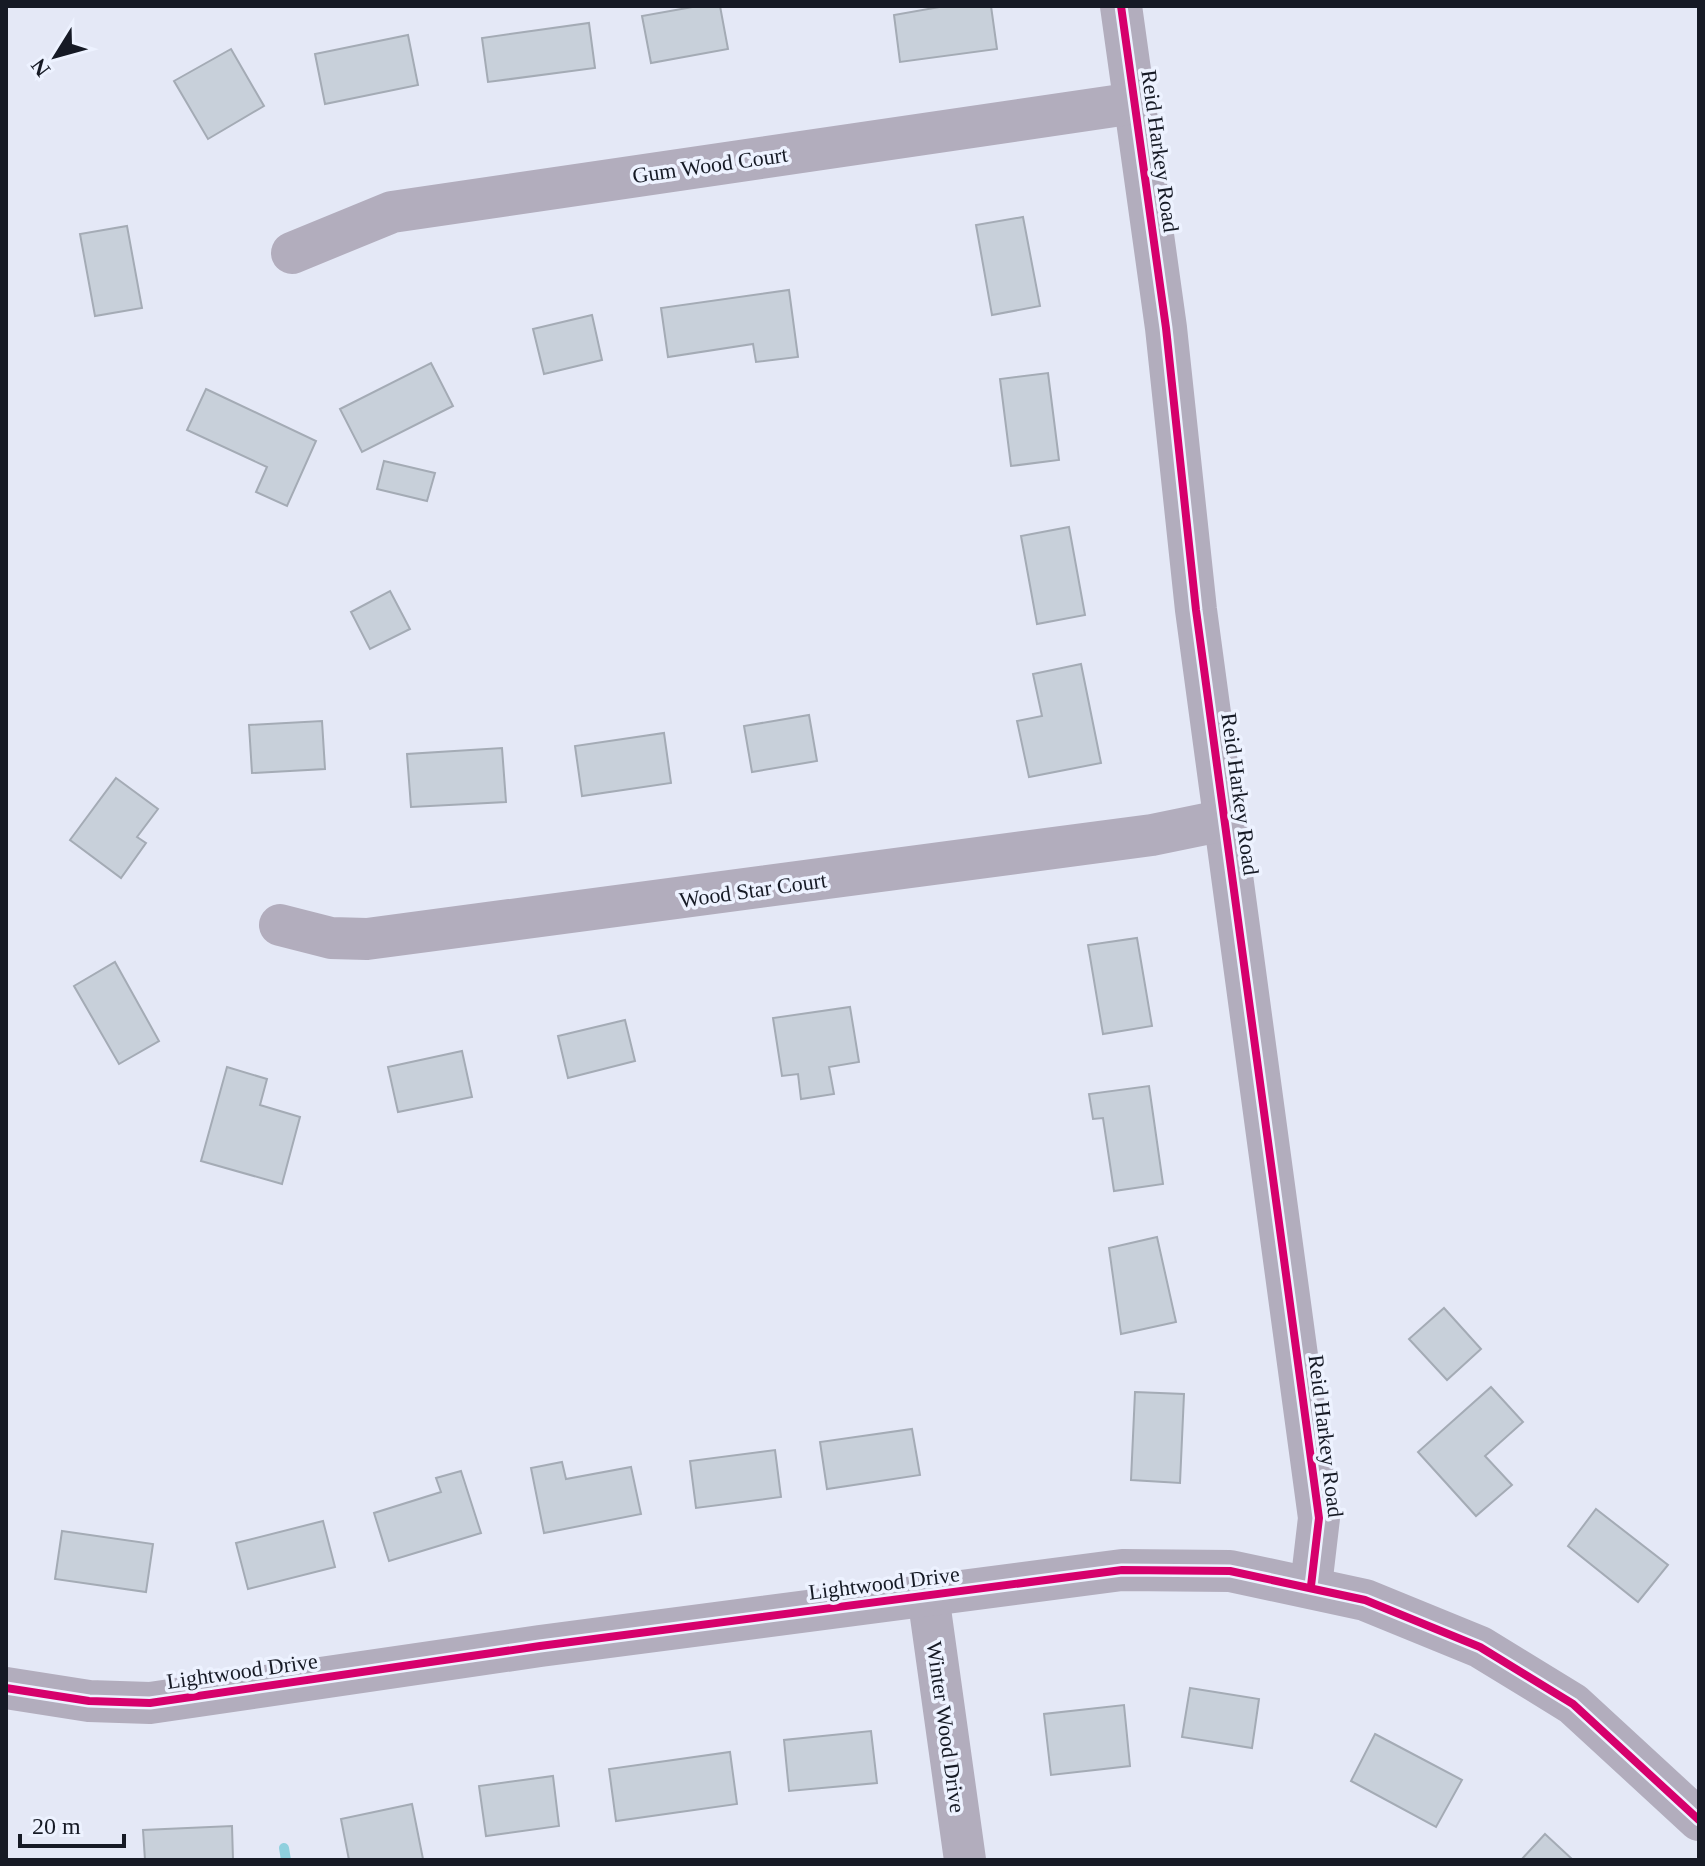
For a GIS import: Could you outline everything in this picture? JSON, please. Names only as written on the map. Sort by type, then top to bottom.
[{"type":"street","name":"Reid Harkey Road","points":[[1121,6],[1166,328],[1196,610],[1319,1518],[1311,1586]]},
{"type":"street","name":"Gum Wood Court","points":[[292,253],[392,212],[1135,103]]},
{"type":"street","name":"Wood Star Court","points":[[280,925],[331,938],[367,939],[1105,841],[1225,820]]},
{"type":"street","name":"Lightwood Drive","points":[[6,1688],[89,1701],[150,1703],[1122,1570],[1172,1568],[1230,1571],[1365,1600],[1480,1647],[1573,1704],[1615,1739],[1699,1820]]},
{"type":"street","name":"Winter Wood Drive","points":[[928,1595],[965,1860]]},
{"type":"building","points":[[698,6],[720,6],[728,49],[651,63],[642,16]]},
{"type":"building","points":[[945,6],[991,6],[997,49],[900,62],[894,15]]},
{"type":"building","points":[[589,23],[595,68],[488,82],[482,38]]},
{"type":"building","points":[[408,35],[418,85],[325,104],[315,54]]},
{"type":"building","points":[[231,49],[264,106],[208,139],[174,81]]},
{"type":"building","points":[[1023,217],[1040,306],[992,315],[976,225]]},
{"type":"building","points":[[127,226],[142,308],[95,316],[80,234]]},
{"type":"building","points":[[789,290],[798,357],[756,362],[753,344],[668,357],[661,308]]},
{"type":"building","points":[[592,315],[602,360],[544,374],[533,329]]},
{"type":"building","points":[[431,363],[453,406],[362,452],[340,409]]},
{"type":"building","points":[[1048,373],[1059,460],[1011,466],[1000,379]]},
{"type":"building","points":[[206,389],[316,441],[287,506],[256,492],[267,467],[187,430]]},
{"type":"building","points":[[384,461],[435,473],[427,501],[377,489]]},
{"type":"building","points":[[1069,527],[1085,615],[1037,624],[1021,536]]},
{"type":"building","points":[[390,591],[410,629],[370,649],[351,612]]},
{"type":"building","points":[[1081,664],[1101,763],[1029,777],[1017,721],[1042,716],[1033,674]]},
{"type":"building","points":[[809,715],[817,761],[752,772],[744,726]]},
{"type":"building","points":[[322,721],[325,769],[252,773],[249,725]]},
{"type":"building","points":[[664,733],[671,783],[582,796],[575,746]]},
{"type":"building","points":[[502,748],[506,802],[411,807],[407,754]]},
{"type":"building","points":[[116,778],[158,809],[137,837],[146,843],[121,878],[70,840]]},
{"type":"building","points":[[1137,938],[1152,1026],[1103,1034],[1088,945]]},
{"type":"building","points":[[115,962],[159,1041],[119,1064],[74,986]]},
{"type":"building","points":[[850,1007],[859,1062],[829,1067],[834,1094],[801,1099],[798,1074],[782,1076],[773,1018]]},
{"type":"building","points":[[625,1020],[635,1061],[568,1078],[558,1036]]},
{"type":"building","points":[[462,1051],[472,1097],[398,1112],[388,1067]]},
{"type":"building","points":[[227,1067],[267,1079],[260,1105],[300,1117],[282,1184],[201,1161]]},
{"type":"building","points":[[1149,1086],[1163,1184],[1114,1191],[1103,1118],[1093,1119],[1089,1094]]},
{"type":"building","points":[[1157,1237],[1176,1322],[1121,1334],[1109,1248]]},
{"type":"building","points":[[1444,1308],[1481,1349],[1447,1380],[1409,1339]]},
{"type":"building","points":[[1491,1387],[1523,1422],[1485,1456],[1512,1485],[1476,1516],[1418,1452]]},
{"type":"building","points":[[1135,1392],[1184,1394],[1180,1483],[1131,1480]]},
{"type":"building","points":[[912,1429],[920,1475],[827,1489],[820,1442]]},
{"type":"building","points":[[775,1450],[781,1497],[696,1508],[690,1461]]},
{"type":"building","points":[[562,1462],[566,1479],[631,1467],[641,1514],[544,1533],[531,1468]]},
{"type":"building","points":[[461,1471],[481,1533],[389,1561],[374,1513],[441,1492],[436,1478]]},
{"type":"building","points":[[1596,1509],[1668,1565],[1638,1602],[1568,1546]]},
{"type":"building","points":[[323,1521],[335,1567],[248,1589],[236,1543]]},
{"type":"building","points":[[62,1531],[153,1544],[146,1592],[55,1579]]},
{"type":"building","points":[[1190,1688],[1259,1699],[1252,1748],[1182,1737]]},
{"type":"building","points":[[1124,1705],[1130,1766],[1051,1775],[1044,1714]]},
{"type":"building","points":[[871,1731],[877,1783],[789,1791],[784,1740]]},
{"type":"building","points":[[1375,1734],[1462,1780],[1436,1827],[1351,1781]]},
{"type":"building","points":[[730,1752],[737,1804],[616,1821],[609,1769]]},
{"type":"building","points":[[553,1776],[559,1826],[486,1836],[479,1786]]},
{"type":"building","points":[[412,1804],[423,1859],[349,1860],[341,1819]]},
{"type":"building","points":[[232,1826],[233,1860],[145,1860],[143,1830]]},
{"type":"building","points":[[1545,1834],[1573,1860],[1521,1860]]},
{"type":"waterway","points":[[284,1848],[286,1860]]},
{"type":"cycle path","points":[[1121,6],[1166,328],[1196,610],[1319,1518],[1311,1586]]},
{"type":"cycle path","points":[[6,1688],[89,1701],[150,1703],[540,1646],[1122,1570],[1230,1571],[1365,1600],[1480,1647],[1573,1704],[1699,1820]]}]
